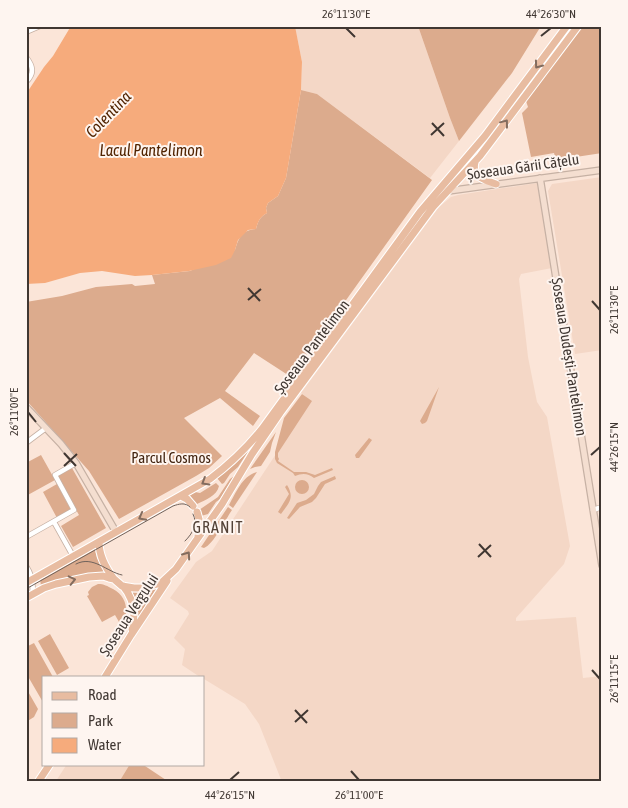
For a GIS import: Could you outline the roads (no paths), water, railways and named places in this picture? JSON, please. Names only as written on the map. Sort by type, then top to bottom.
[{"type":"main road","name":"Șoseaua Pantelimon","points":[[29,581],[210,479],[228,466],[243,451],[256,436],[408,228],[485,136],[567,26]]},
{"type":"main road","name":"Șoseaua Pantelimon","points":[[122,586],[139,589],[155,586],[176,569],[222,504],[255,449],[280,413],[424,218],[476,162],[578,26]]},
{"type":"main road","points":[[476,162],[474,169],[476,174],[496,184]]},
{"type":"main road","name":"Șoseaua Gării Cățelu","points":[[434,195],[448,191],[446,181]]},
{"type":"main road","points":[[180,496],[187,499],[195,509],[200,523],[196,541]]},
{"type":"main road","points":[[98,542],[103,563],[114,579],[129,594],[133,604],[134,617],[131,634]]},
{"type":"main road","name":"Șoseaua Vergului","points":[[106,676],[131,634],[176,569]]},
{"type":"main road","points":[[29,596],[50,586],[79,578],[97,576],[114,579]]},
{"type":"main road","points":[[38,782],[49,766]]},
{"type":"street","points":[[26,32],[40,26]]},
{"type":"street","points":[[26,57],[32,67],[32,73],[26,82]]},
{"type":"street","name":"Șoseaua Gării Cățelu","points":[[448,191],[602,170]]},
{"type":"street","name":"Șoseaua Dudești-Pantelimon","points":[[540,178],[602,565]]},
{"type":"street","points":[[26,407],[76,463],[116,532]]},
{"type":"street","points":[[26,443],[46,428]]},
{"type":"street","points":[[26,537],[74,510],[55,475],[76,463]]},
{"type":"street","points":[[593,510],[602,507]]},
{"type":"street","points":[[54,522],[73,556]]},
{"type":"street","points":[[26,566],[31,574],[29,581],[33,588],[29,596]]},
{"type":"water","name":"Lacul Pantelimon","points":[[71,26],[295,26],[302,62],[301,90],[286,178],[278,196],[268,203],[267,213],[260,220],[256,229],[248,230],[238,240],[231,258],[216,265],[189,271],[135,276],[102,271],[80,273],[45,283],[26,284],[26,94],[53,56]]},
{"type":"tram line","points":[[26,589],[173,506],[184,504],[190,507]]},
{"type":"tram line","points":[[185,541],[194,528],[193,514]]},
{"type":"tram line","points":[[76,564],[82,562],[94,563],[122,575]]},
{"type":"district","name":"GRANIT","points":[[218,527]]},
{"type":"water label","name":"Colentina","points":[[108,114]]},
{"type":"park label","name":"Parcul Cosmos","points":[[171,458]]}]
